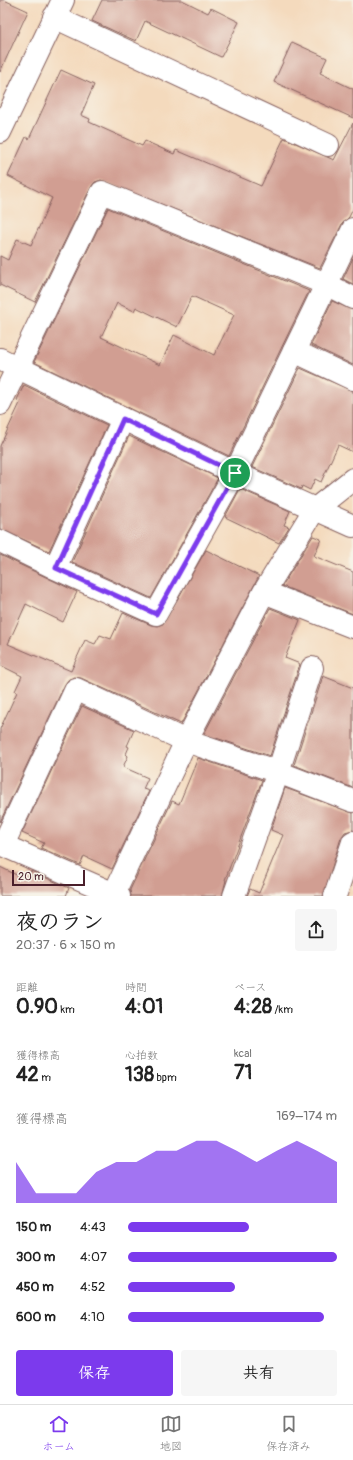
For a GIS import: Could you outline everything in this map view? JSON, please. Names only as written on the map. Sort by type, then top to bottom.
[{"type":"street","points":[[0,132],[59,8],[328,145]]},
{"type":"street","points":[[0,404],[9,363],[102,192],[326,284],[353,298]]},
{"type":"street","points":[[0,541],[156,614],[235,473],[353,229]]},
{"type":"street","points":[[294,351],[353,379]]},
{"type":"street","points":[[9,363],[235,473],[314,510],[353,526]]},
{"type":"street","points":[[56,568],[123,419]]},
{"type":"street","points":[[353,479],[314,510],[264,592],[186,741],[116,895],[2,844],[76,689],[186,741],[278,772],[353,801]]},
{"type":"street","points":[[264,592],[353,627]]},
{"type":"street","points":[[234,896],[278,772],[312,668]]},
{"type":"street","points":[[335,896],[353,842]]},
{"type":"building","points":[[0,0],[4,0],[28,11],[0,72]]},
{"type":"building","points":[[102,0],[182,0],[208,13],[211,8],[239,22],[221,57],[145,21],[136,41],[92,21]]},
{"type":"building","points":[[292,42],[327,58],[320,73],[353,89],[353,118],[274,82]]},
{"type":"building","points":[[61,70],[94,85],[81,115],[90,119],[89,122],[142,146],[145,141],[174,154],[176,150],[261,186],[284,138],[334,160],[353,123],[353,209],[349,217],[342,224],[320,268],[101,180],[95,182],[91,187],[35,302],[0,285],[0,256],[8,260],[17,239],[31,245],[52,198],[8,176],[26,137],[29,139]]},
{"type":"building","points":[[108,208],[309,291],[229,456],[34,362]],"holes":[[[192,296],[234,315],[214,355],[174,335],[160,365],[101,337],[117,303],[134,311],[136,307],[177,327]]]},
{"type":"building","points":[[353,258],[353,284],[343,279]]},
{"type":"building","points":[[332,301],[353,310],[353,365],[311,345]]},
{"type":"building","points":[[300,368],[353,391],[353,452],[338,445],[321,482],[315,479],[310,490],[302,486],[301,489],[252,467]]},
{"type":"building","points":[[24,385],[107,425],[49,551],[0,529],[0,446],[21,401],[17,400]]},
{"type":"building","points":[[129,436],[218,478],[151,598],[72,562]]},
{"type":"building","points":[[240,489],[290,511],[284,525],[289,527],[279,543],[225,517]]},
{"type":"building","points":[[313,536],[321,539],[314,556],[353,572],[353,614],[282,586]]},
{"type":"building","points":[[206,550],[259,576],[181,724],[81,678],[75,677],[69,679],[65,684],[0,822],[0,729],[17,692],[15,691],[22,676],[0,665],[0,555],[77,592],[63,622],[26,604],[8,644],[71,671],[85,640],[95,644],[100,635],[111,639],[123,613],[151,625],[157,626],[163,624]]},
{"type":"building","points":[[270,608],[300,620],[285,658],[300,664],[270,756],[204,734]]},
{"type":"building","points":[[323,676],[353,688],[353,788],[294,765]]},
{"type":"building","points":[[82,706],[134,730],[127,746],[129,747],[126,754],[128,756],[123,767],[148,778],[143,789],[149,791],[112,869],[84,856],[80,865],[41,848],[44,843],[22,833]]},
{"type":"building","points":[[198,758],[262,780],[225,880],[222,896],[131,896],[130,890],[172,801],[179,804]]},
{"type":"building","points":[[285,788],[353,813],[353,830],[345,832],[341,838],[323,896],[247,896],[250,889],[259,893],[283,835],[271,830]]},
{"type":"building","points":[[0,867],[27,880],[31,871],[69,888],[66,896],[0,896]]},
{"type":"route","points":[[123,419],[235,473],[156,614],[56,568],[123,419]]}]
